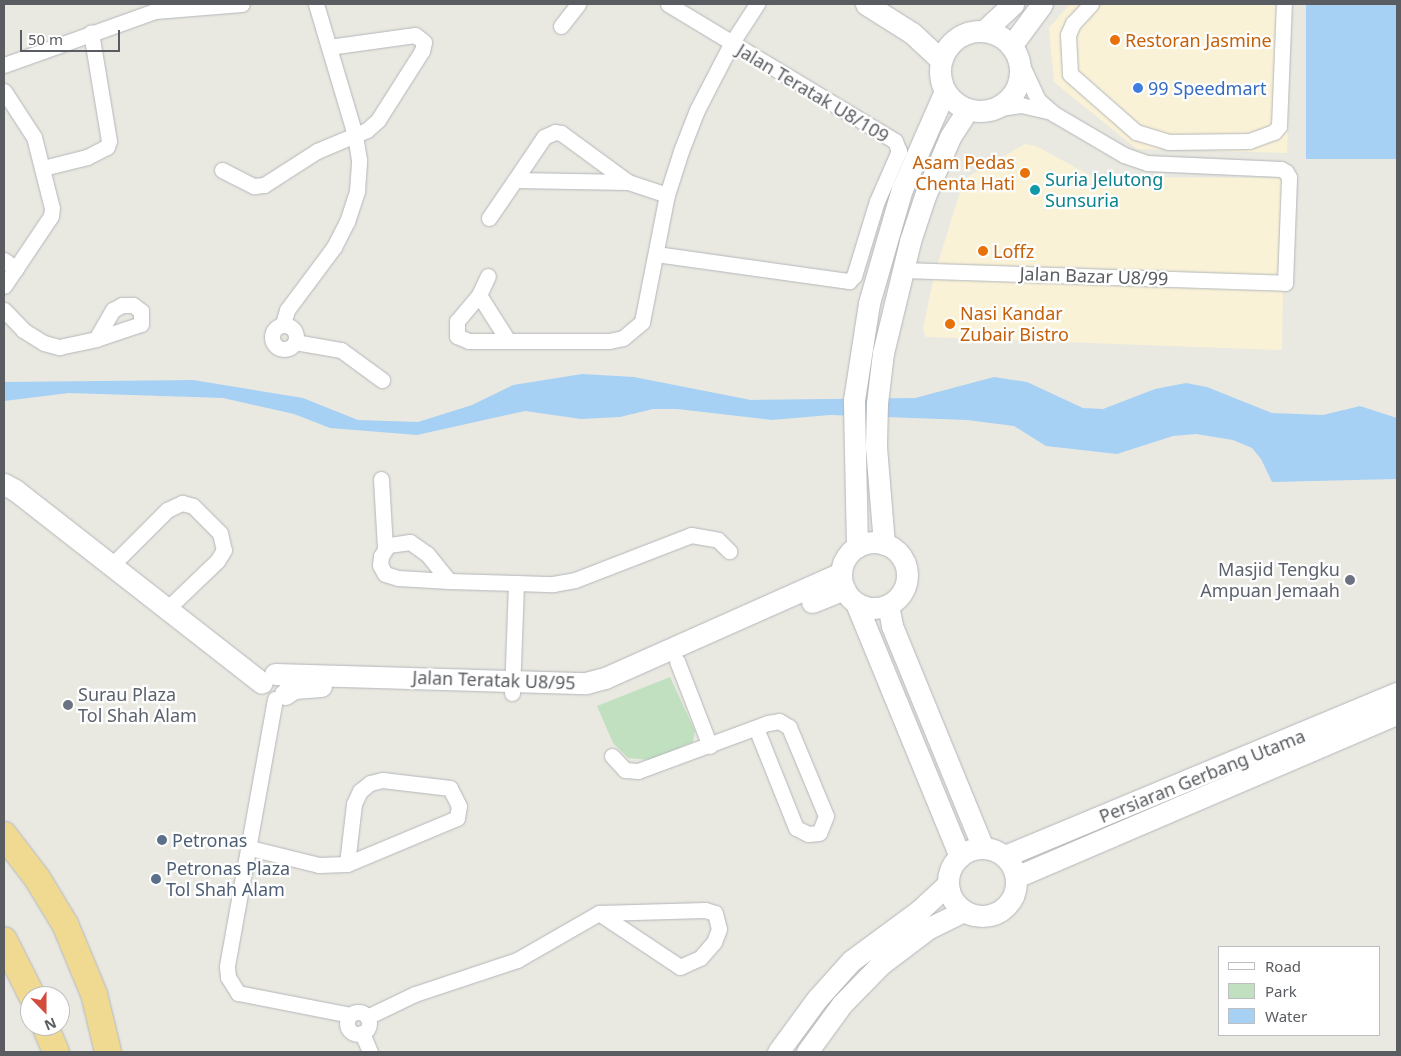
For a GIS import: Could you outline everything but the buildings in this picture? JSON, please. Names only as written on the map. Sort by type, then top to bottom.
[{"type":"highway","points":[[4,835],[38,878],[64,924],[94,994],[108,1052]]},
{"type":"highway","points":[[4,940],[27,986]]},
{"type":"highway","points":[[49,1036],[56,1052]]},
{"type":"street","points":[[4,65],[91,32],[155,11],[242,4]]},
{"type":"street","points":[[316,4],[355,135],[359,160],[357,184],[347,222],[334,247],[287,310],[283,324],[273,330],[274,345],[286,349],[295,342],[341,350],[382,380]]},
{"type":"street","points":[[561,26],[578,4]]},
{"type":"street","points":[[668,4],[731,44]]},
{"type":"street","points":[[488,276],[479,295],[461,312],[456,328],[457,336],[469,341],[507,339],[608,341],[636,330],[646,314],[666,195],[697,110],[731,44],[756,4]]},
{"type":"street","points":[[866,4],[912,33],[941,60]]},
{"type":"street","points":[[888,4],[927,29],[957,38],[984,31],[1013,4]]},
{"type":"street","points":[[993,108],[1013,94],[1020,70],[1015,52],[1042,4]]},
{"type":"street","points":[[1092,4],[1073,23],[1068,35],[1070,74],[1136,132],[1168,142],[1249,141],[1266,137],[1279,126],[1284,4]]},
{"type":"street","points":[[984,31],[1004,38],[1015,52],[1038,100],[1054,114]]},
{"type":"street","points":[[43,168],[87,157],[107,147],[109,141],[91,32]]},
{"type":"street","points":[[222,170],[254,186],[264,185],[317,151],[355,135],[378,120],[422,50],[424,42],[415,35],[329,47]]},
{"type":"street","points":[[957,38],[941,60],[940,76],[945,91],[951,99],[968,109],[1035,106],[1054,114],[1124,155],[1136,132]]},
{"type":"street","name":"Jalan Teratak U8/109","points":[[656,254],[849,281],[854,276],[898,147],[895,141],[731,44]]},
{"type":"street","points":[[4,91],[34,137],[43,168],[51,216],[4,287],[7,299],[4,304]]},
{"type":"street","points":[[857,548],[854,444],[860,352],[869,303],[897,205],[945,91]]},
{"type":"street","points":[[884,544],[876,446],[877,403],[883,353],[903,270],[925,196],[950,137],[968,109]]},
{"type":"street","points":[[489,218],[544,137],[555,132],[561,133],[628,182],[666,195]]},
{"type":"street","name":"Jalan Bazar U8/99","points":[[903,270],[1285,283],[1289,177],[1286,172],[1281,169],[1147,163],[1124,155]]},
{"type":"street","points":[[515,180],[628,182]]},
{"type":"street","points":[[4,260],[16,269]]},
{"type":"street","points":[[479,295],[507,339]]},
{"type":"street","points":[[4,310],[23,330],[44,343],[59,347],[96,338]]},
{"type":"street","points":[[283,324],[294,329],[295,342]]},
{"type":"street","points":[[381,480],[385,548],[380,565],[388,576],[449,581],[553,584],[576,580],[691,535],[718,540],[729,551]]},
{"type":"street","points":[[4,484],[15,490],[274,687],[250,848],[227,967],[232,986],[238,993],[350,1015],[359,1012],[367,1017]]},
{"type":"street","points":[[112,565],[167,510],[182,503],[193,506],[220,533],[224,550],[218,561],[168,608]]},
{"type":"street","points":[[385,548],[397,542],[410,542],[427,554],[449,581]]},
{"type":"street","points":[[847,588],[866,608],[888,605],[904,590],[907,579],[902,557],[884,544],[875,542],[857,548],[849,554],[847,588],[960,856]]},
{"type":"street","points":[[513,687],[516,584]]},
{"type":"street","name":"Jalan Teratak U8/95","points":[[513,687],[596,694],[847,588]]},
{"type":"street","name":"Jalan Teratak U8/95","points":[[274,687],[513,687],[576,684],[605,678],[847,588]]},
{"type":"street","points":[[888,605],[892,626],[983,848]]},
{"type":"street","points":[[677,661],[710,746]]},
{"type":"street","name":"Persiaran Gerbang Utama","points":[[1005,856],[1397,693]]},
{"type":"street","name":"Persiaran Gerbang Utama","points":[[1016,877],[1397,714]]},
{"type":"street","points":[[612,756],[625,770],[638,771],[756,728],[779,721],[789,727],[826,816],[819,833],[808,834],[796,828],[756,728]]},
{"type":"street","points":[[250,848],[319,865],[347,864],[457,818],[459,806],[450,788],[382,780],[370,783],[360,791],[354,804],[347,864]]},
{"type":"street","points":[[983,848],[1005,856],[1016,877],[1012,898],[1001,910],[986,916],[964,911],[950,895],[948,884],[951,869],[960,856],[983,848]]},
{"type":"street","points":[[778,1052],[817,999],[851,961],[920,910],[948,884]]},
{"type":"street","points":[[367,1017],[415,994],[517,960],[599,913],[705,910],[715,913],[720,928],[714,942],[700,958],[680,967],[599,913]]},
{"type":"street","points":[[806,1052],[842,1004],[880,965],[929,928],[964,911]]},
{"type":"street","points":[[350,1015],[347,1022],[349,1029],[354,1034],[362,1034],[368,1028],[367,1017]]},
{"type":"street","points":[[362,1034],[370,1052]]},
{"type":"shaded area","points":[[1070,4],[1292,4],[1287,153],[1137,149],[1054,82],[1049,28]]},
{"type":"shaded area","points":[[1025,144],[1036,146],[1093,177],[1285,178],[1282,350],[926,337],[923,329],[934,276],[964,179]]},
{"type":"green space","points":[[670,677],[695,731],[693,742],[650,760],[628,758],[613,743],[597,706]]},
{"type":"water","points":[[1306,4],[1397,4],[1397,159],[1306,159]]},
{"type":"water","points":[[582,374],[634,377],[751,400],[915,398],[994,377],[1027,382],[1083,408],[1103,409],[1155,389],[1186,383],[1207,387],[1272,413],[1323,415],[1360,406],[1397,418],[1397,479],[1272,482],[1261,459],[1252,448],[1233,440],[1196,434],[1173,436],[1117,454],[1046,446],[1014,426],[967,420],[830,415],[772,420],[677,409],[653,409],[620,417],[581,419],[525,411],[417,435],[330,428],[294,414],[223,398],[69,393],[4,401],[4,382],[193,380],[303,398],[358,420],[418,422],[472,405],[513,385]]},
{"type":"place","name":"Restoran Jasmine","points":[[1115,40]]},
{"type":"place","name":"99 Speedmart","points":[[1138,88]]},
{"type":"place","name":"Asam Pedas Chenta Hati","points":[[1025,173]]},
{"type":"place","name":"Suria Jelutong Sunsuria","points":[[1035,190]]},
{"type":"place","name":"Loffz","points":[[983,251]]},
{"type":"place","name":"Nasi Kandar Zubair Bistro","points":[[950,324]]},
{"type":"place","name":"Masjid Tengku Ampuan Jemaah","points":[[1350,580]]},
{"type":"place","name":"Surau Plaza Tol Shah Alam","points":[[68,705]]},
{"type":"place","name":"Petronas","points":[[162,840]]},
{"type":"place","name":"Petronas Plaza Tol Shah Alam","points":[[156,879]]}]
